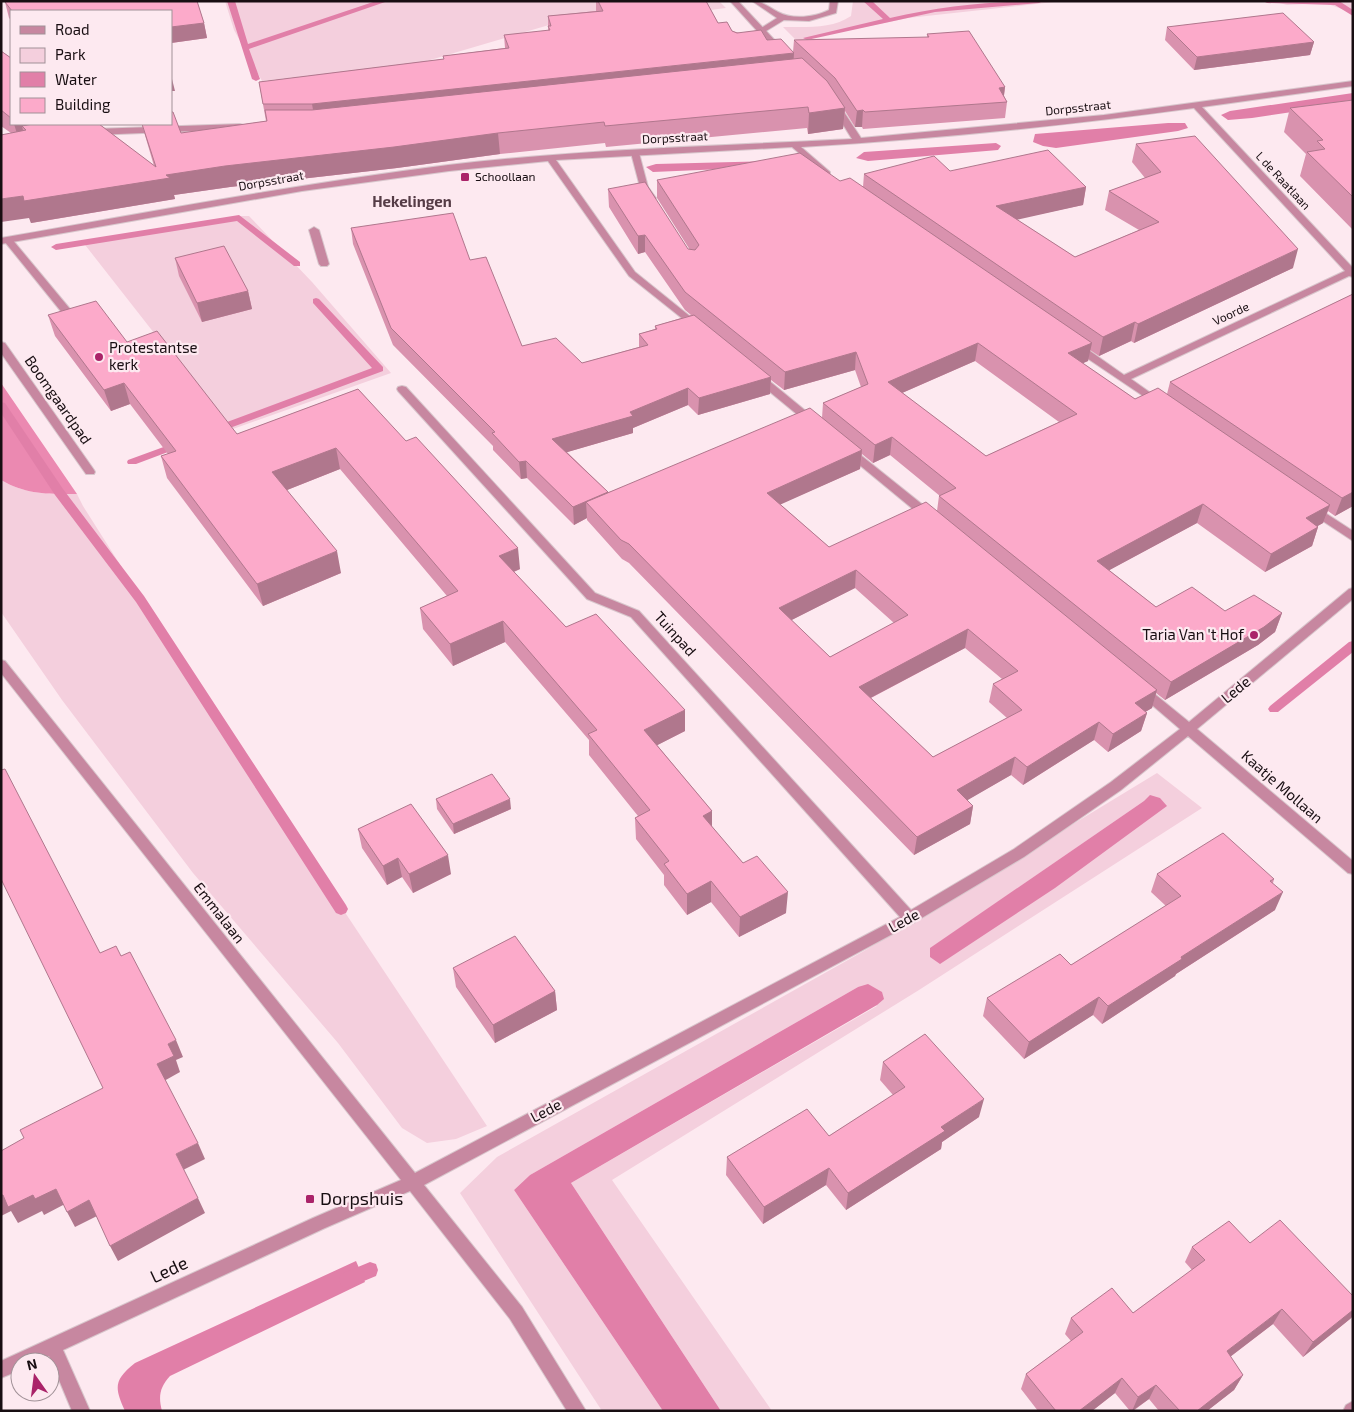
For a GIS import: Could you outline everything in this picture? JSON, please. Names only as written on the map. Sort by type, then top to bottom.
[{"type":"street","points":[[734,1],[788,58]]},
{"type":"street","points":[[756,1],[783,17],[824,16],[833,11],[834,1]]},
{"type":"street","points":[[762,32],[783,17]]},
{"type":"street","name":"Dorpsstraat","points":[[5,240],[302,188],[449,168],[550,158],[858,141],[1104,118],[1353,83]]},
{"type":"street","points":[[830,98],[858,141]]},
{"type":"street","name":"L de Raatlaan","points":[[1196,105],[1351,273]]},
{"type":"street","points":[[80,133],[108,127],[250,127]]},
{"type":"street","points":[[793,144],[838,182]]},
{"type":"street","points":[[635,153],[644,187],[655,204]]},
{"type":"street","points":[[550,158],[632,274],[710,338]]},
{"type":"street","points":[[314,230],[324,264]]},
{"type":"street","points":[[5,240],[76,324]]},
{"type":"street","name":"Voorde","points":[[1123,379],[1351,273]]},
{"type":"street","points":[[1066,340],[1164,407]]},
{"type":"street","name":"Boomgaardpad","points":[[1,344],[90,472]]},
{"type":"street","points":[[748,369],[826,432]]},
{"type":"street","name":"Tuinpad","points":[[402,389],[591,596],[635,614],[910,918]]},
{"type":"street","points":[[841,445],[934,521]]},
{"type":"street","points":[[1304,503],[1353,537]]},
{"type":"street","name":"Lede","points":[[1,1370],[319,1223],[412,1183],[910,918],[1020,853],[1116,786],[1189,729],[1353,592]]},
{"type":"street","name":"Emmalaan","points":[[1,664],[412,1183]]},
{"type":"street","points":[[1135,685],[1189,729]]},
{"type":"street","name":"Kaatje Mollaan","points":[[1189,729],[1353,869]]},
{"type":"street","points":[[412,1183],[516,1313],[577,1411]]},
{"type":"street","points":[[53,1345],[81,1411]]},
{"type":"green space","points":[[225,1],[719,1],[726,8],[616,22],[607,8],[420,63],[262,81],[234,30]]},
{"type":"green space","points":[[853,1],[1063,1],[908,18],[797,41],[783,27],[819,26],[836,23],[851,16]]},
{"type":"green space","points":[[1272,1],[1353,1],[1353,13],[1325,3],[1287,5]]},
{"type":"green space","points":[[249,216],[312,282],[391,373],[230,430],[82,241]]},
{"type":"green space","points":[[1,480],[29,491],[47,494],[77,494],[243,759],[487,1126],[456,1139],[427,1143],[402,1128],[338,1043],[193,873],[62,700],[1,612]]},
{"type":"green space","points":[[1157,773],[1202,808],[919,990],[612,1180],[772,1411],[721,1411],[571,1183],[877,1006],[858,987],[530,1175],[514,1190],[663,1411],[602,1411],[460,1193],[497,1157],[864,951]],"holes":[[[1144,801],[940,963],[931,948]]]},
{"type":"shaded area","points":[[1,383],[77,494],[47,494],[29,491],[1,480]]},
{"type":"water","points":[[1353,93],[1353,103],[1252,118],[1228,120],[1221,115],[1230,111]]},
{"type":"water","points":[[1185,123],[1188,128],[1056,148],[1033,142],[1035,134]]},
{"type":"water","points":[[996,143],[1001,146],[998,150],[868,161],[856,158],[864,152]]},
{"type":"water","points":[[774,161],[767,167],[653,172],[646,167],[656,164]]},
{"type":"water","points":[[1150,795],[1160,798],[1167,806],[1055,888],[940,964],[930,957],[930,948],[1144,801]]},
{"type":"water","points":[[868,984],[882,992],[884,999],[877,1005],[571,1183],[721,1411],[663,1411],[514,1190],[530,1175],[858,987]]},
{"type":"water","points":[[356,1261],[365,1282],[170,1376],[161,1392],[162,1411],[125,1411],[119,1396],[118,1384],[123,1374],[135,1363]]},
{"type":"building","points":[[197,1],[204,23],[172,27],[172,10],[11,10],[5,2]]},
{"type":"building","points":[[598,1],[706,1],[718,23],[727,22],[732,31],[737,33],[761,30],[767,40],[781,39],[794,53],[312,104],[263,104],[259,82],[444,59],[443,56],[509,48],[504,35],[550,30],[548,26],[551,26],[548,16],[603,11]]},
{"type":"building","points":[[1283,13],[1314,42],[1197,57],[1167,27]]},
{"type":"building","points":[[969,31],[1005,87],[999,88],[1007,102],[857,111],[835,78],[794,40],[929,37],[927,34]]},
{"type":"building","points":[[1,51],[10,57],[10,117],[1,110]]},
{"type":"building","points":[[802,58],[827,81],[845,108],[809,113],[808,107],[605,126],[604,122],[498,133],[225,166],[166,175],[170,178],[24,201],[23,196],[1,199],[1,135],[26,130],[22,126],[100,125],[156,167],[142,125],[172,125],[172,112],[181,133],[267,121],[265,110],[312,110]]},
{"type":"building","points":[[1353,100],[1353,197],[1307,152],[1325,149],[1317,141],[1323,140],[1290,108]]},
{"type":"building","points":[[1195,136],[1298,249],[1138,324],[1135,322],[1103,337],[864,174],[934,156],[950,171],[1048,150],[1086,187],[996,206],[1075,257],[1159,222],[1109,191],[1161,172],[1136,144]]},
{"type":"building","points":[[800,153],[840,181],[850,178],[1092,343],[1068,353],[1135,399],[1158,388],[1330,505],[1306,518],[1318,527],[1271,554],[1203,504],[1097,561],[1156,607],[1192,587],[1225,611],[1254,595],[1282,613],[1264,627],[1171,682],[939,496],[956,488],[892,437],[875,445],[823,403],[868,384],[856,352],[785,372],[685,292],[645,235],[638,236],[608,189],[645,182],[688,249],[695,250],[699,245],[657,180]],"holes":[[[978,343],[1077,414],[986,456],[888,382]]]},
{"type":"building","points":[[453,213],[470,260],[486,257],[522,346],[556,338],[582,363],[648,345],[639,334],[657,329],[655,326],[694,315],[771,377],[699,398],[688,388],[630,412],[633,416],[552,439],[608,492],[573,507],[526,461],[519,462],[492,433],[495,432],[391,328],[351,228]]},
{"type":"building","points":[[224,246],[248,291],[197,303],[175,258]]},
{"type":"building","points":[[1353,294],[1353,492],[1342,498],[1170,382]]},
{"type":"building","points":[[96,301],[127,342],[157,331],[237,434],[358,389],[406,441],[416,437],[518,548],[499,556],[566,627],[596,614],[685,710],[644,730],[712,811],[703,816],[743,863],[757,856],[788,892],[740,917],[711,881],[687,894],[664,864],[669,861],[635,818],[650,810],[588,734],[597,730],[503,621],[450,644],[420,608],[458,591],[336,448],[272,472],[337,551],[257,584],[161,456],[176,451],[124,383],[104,390],[48,315]]},
{"type":"building","points":[[810,408],[862,450],[767,493],[829,547],[926,502],[1157,690],[1135,703],[1147,713],[1113,734],[1099,722],[1027,767],[1015,757],[957,790],[973,806],[917,837],[629,544],[621,540],[586,502]],"holes":[[[856,570],[908,615],[830,657],[779,608]],[[968,629],[1018,671],[993,684],[1022,710],[933,757],[859,687]]]},
{"type":"building","points":[[5,769],[100,953],[116,946],[121,956],[130,952],[176,1040],[168,1044],[174,1056],[157,1064],[198,1143],[176,1154],[198,1198],[110,1246],[89,1200],[67,1212],[56,1189],[35,1199],[33,1195],[8,1207],[3,1195],[1,1195],[1,1151],[24,1138],[20,1130],[103,1088],[1,879],[1,770]]},
{"type":"building","points":[[492,774],[510,799],[453,824],[436,799]]},
{"type":"building","points":[[411,804],[448,855],[409,874],[398,858],[383,866],[358,829]]},
{"type":"building","points":[[1223,833],[1274,879],[1270,881],[1283,892],[1108,1006],[1099,997],[1029,1042],[987,998],[1060,954],[1071,965],[1181,896],[1157,874]]},
{"type":"building","points":[[515,936],[555,991],[493,1025],[453,968]]},
{"type":"building","points":[[925,1034],[984,1099],[941,1127],[945,1131],[848,1193],[829,1168],[764,1207],[727,1157],[807,1109],[829,1136],[905,1087],[883,1062]]},
{"type":"building","points":[[1280,1220],[1353,1296],[1353,1310],[1313,1342],[1282,1309],[1227,1351],[1243,1375],[1197,1411],[1180,1411],[1156,1385],[1138,1397],[1122,1378],[1079,1411],[1056,1411],[1026,1374],[1083,1332],[1071,1318],[1112,1288],[1133,1313],[1205,1260],[1192,1247],[1229,1221],[1250,1243]]},
{"type":"waterway","points":[[231,1],[245,48]]},
{"type":"waterway","points":[[245,48],[384,1]]},
{"type":"waterway","points":[[867,1],[887,19]]},
{"type":"waterway","points":[[807,38],[935,10],[1039,1]]},
{"type":"waterway","points":[[1267,1],[1337,3],[1353,14]]},
{"type":"waterway","points":[[245,48],[256,79]]},
{"type":"waterway","points":[[56,247],[239,218],[297,264]]},
{"type":"waterway","points":[[215,430],[379,369],[316,301]]},
{"type":"waterway","points":[[1,405],[59,492],[140,599],[341,909]]},
{"type":"waterway","points":[[132,462],[180,444]]},
{"type":"waterway","points":[[1274,709],[1353,645]]},
{"type":"waterway","points":[[347,1280],[370,1270]]},
{"type":"place","name":"Schoollaan","points":[[465,177]]},
{"type":"place","name":"Protestantse kerk","points":[[99,357]]},
{"type":"place","name":"Taria Van 't Hof","points":[[1254,635]]},
{"type":"place","name":"Dorpshuis","points":[[310,1199]]},
{"type":"district","name":"Hekelingen","points":[[412,202]]}]
